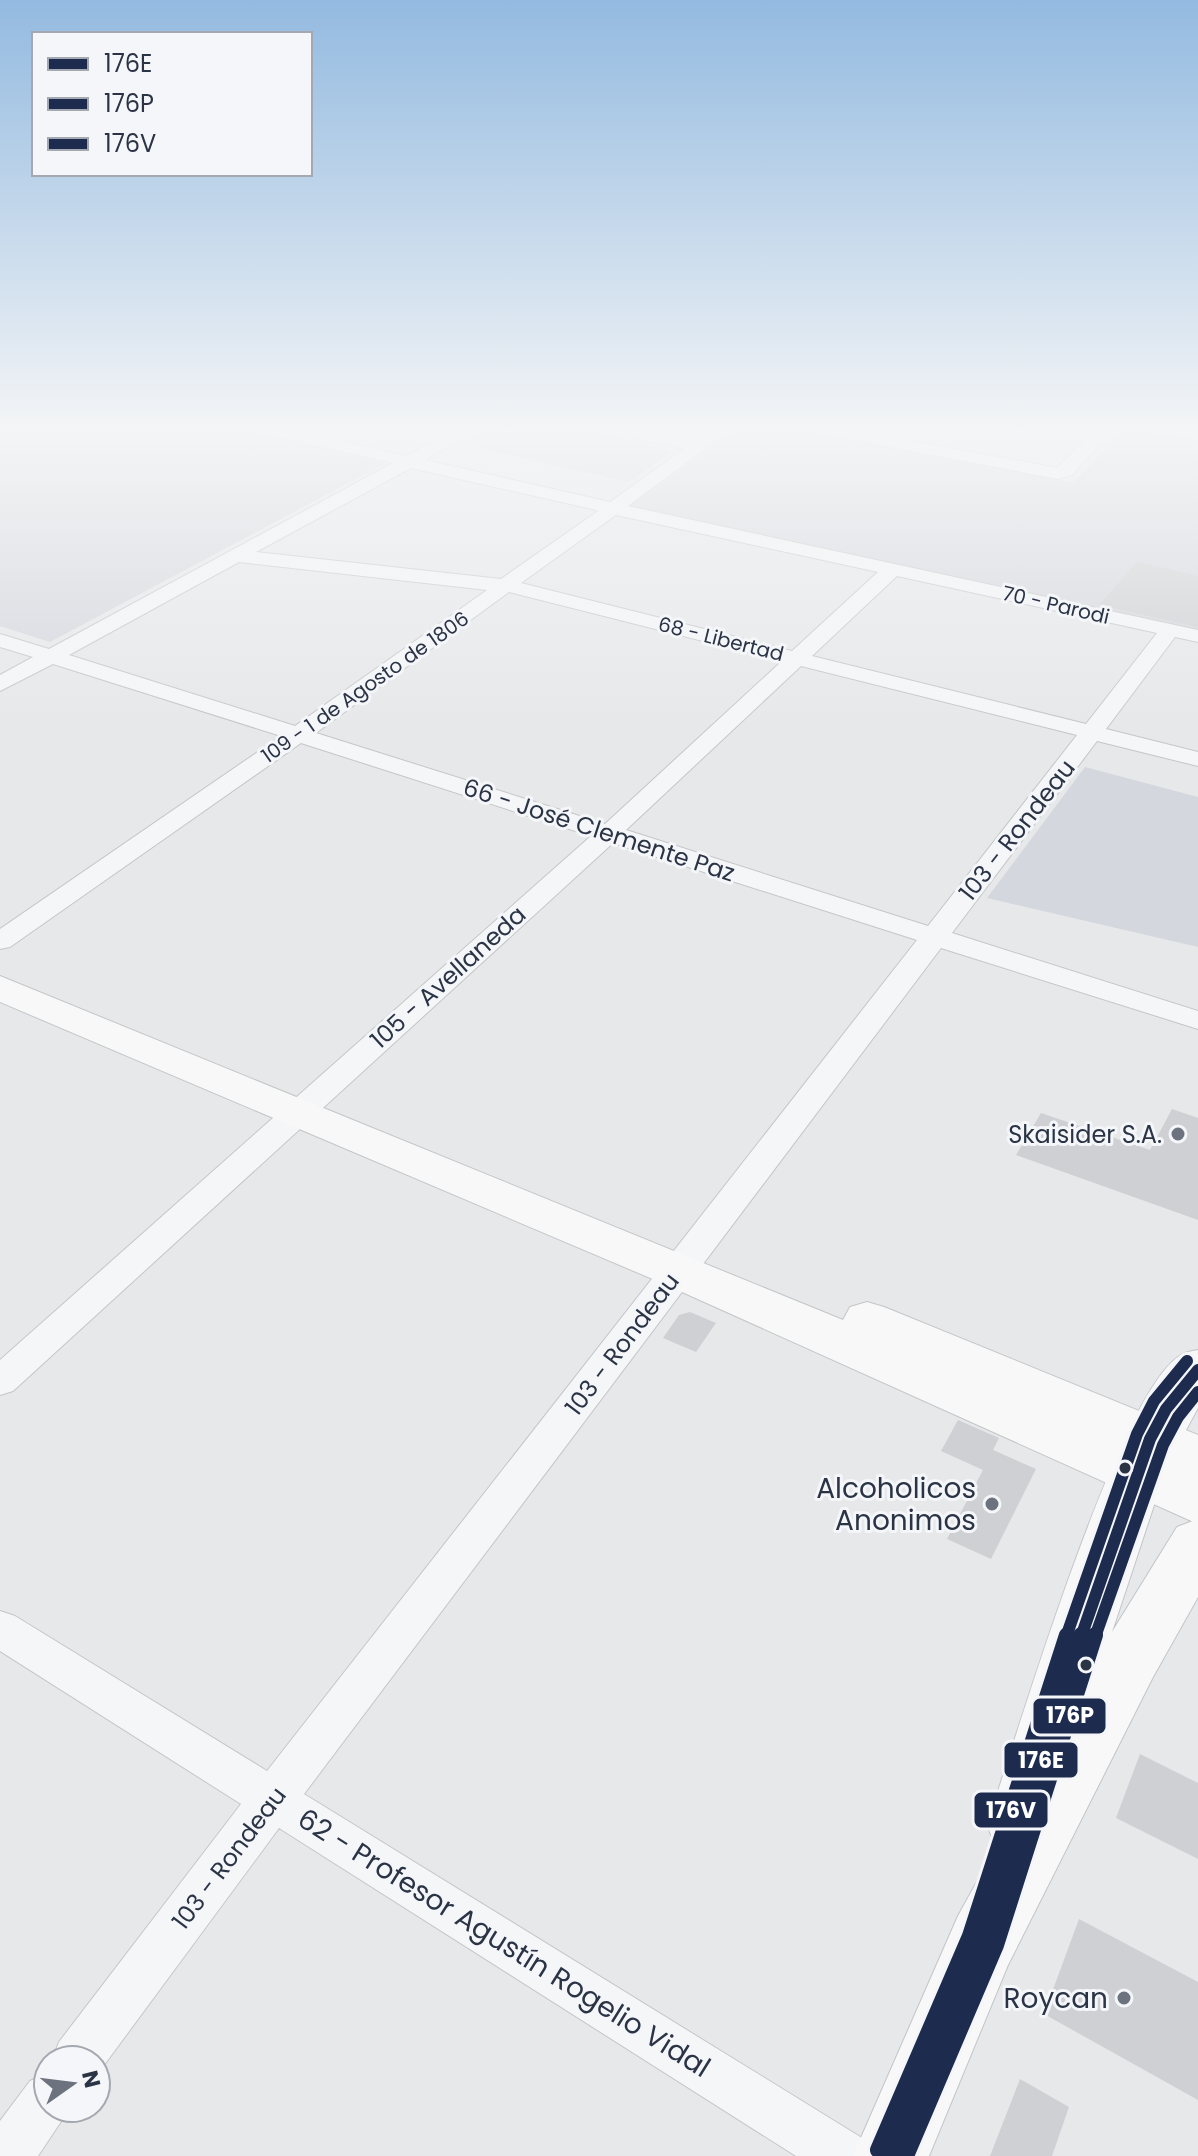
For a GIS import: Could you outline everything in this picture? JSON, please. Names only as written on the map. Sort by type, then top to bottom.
[{"type":"main road","points":[[0,961],[309,1102],[1162,1457],[1198,1501]]},
{"type":"main road","points":[[0,988],[309,1102]]},
{"type":"main road","points":[[983,1941],[1085,1623],[1162,1457],[1166,1409],[1198,1370]]},
{"type":"main road","points":[[891,2156],[983,1941],[1131,1657],[1198,1544]]},
{"type":"street","points":[[0,684],[289,528]]},
{"type":"street","name":"109 - 1 de Agosto de 1806","points":[[0,941],[298,735],[587,528]]},
{"type":"street","name":"70 - Parodi","points":[[703,528],[1198,636]]},
{"type":"street","name":"68 - Libertad","points":[[236,556],[508,586],[1198,759]]},
{"type":"street","name":"105 - Avellaneda","points":[[0,1381],[609,833],[893,569]]},
{"type":"street","name":"103 - Rondeau","points":[[89,2044],[273,1799],[1170,630]]},
{"type":"street","name":"66 - José Clemente Paz","points":[[0,640],[1198,1020]]},
{"type":"street","name":"62 - Profesor Agustín Rogelio Vidal","points":[[0,1629],[844,2156]]},
{"type":"street","points":[[6,2156],[32,2121]]},
{"type":"shaded area","points":[[0,528],[265,528],[50,642],[0,626]]},
{"type":"shaded area","points":[[728,528],[1198,528],[1198,630]]},
{"type":"shaded area","points":[[1085,767],[1198,797],[1198,947],[987,898]]},
{"type":"building","points":[[1137,562],[1198,576],[1198,627],[1099,605]]},
{"type":"building","points":[[1172,1109],[1198,1118],[1198,1220],[1016,1155],[1041,1113],[1150,1150]]},
{"type":"building","points":[[690,1312],[716,1323],[696,1352],[663,1338],[679,1315]]},
{"type":"building","name":"Alcoholicos Anonimos","points":[[958,1420],[999,1438],[993,1450],[1036,1469],[991,1559],[947,1539],[983,1470],[941,1451]]},
{"type":"building","points":[[1140,1754],[1198,1783],[1198,1859],[1116,1818]]},
{"type":"building","name":"Roycan","points":[[1079,1919],[1198,1982],[1198,2100],[1044,2014]]},
{"type":"building","points":[[1020,2079],[1069,2107],[1052,2156],[990,2156]]},
{"type":"transit line","name":"176V","points":[[878,2150],[970,1936],[1072,1619],[1137,1434],[1154,1401],[1187,1361]]},
{"type":"transit line","name":"176E","points":[[891,2156],[983,1941],[1085,1623],[1150,1439],[1166,1409],[1198,1370]]},
{"type":"transit line","name":"176P","points":[[906,2156],[996,1945],[1098,1627],[1163,1445],[1178,1417],[1198,1392]]},
{"type":"place","name":"Skaisider S.A.","points":[[1178,1134]]},
{"type":"place","name":"Alcoholicos Anonimos","points":[[992,1504]]},
{"type":"place","name":"Roycan","points":[[1124,1998]]}]
